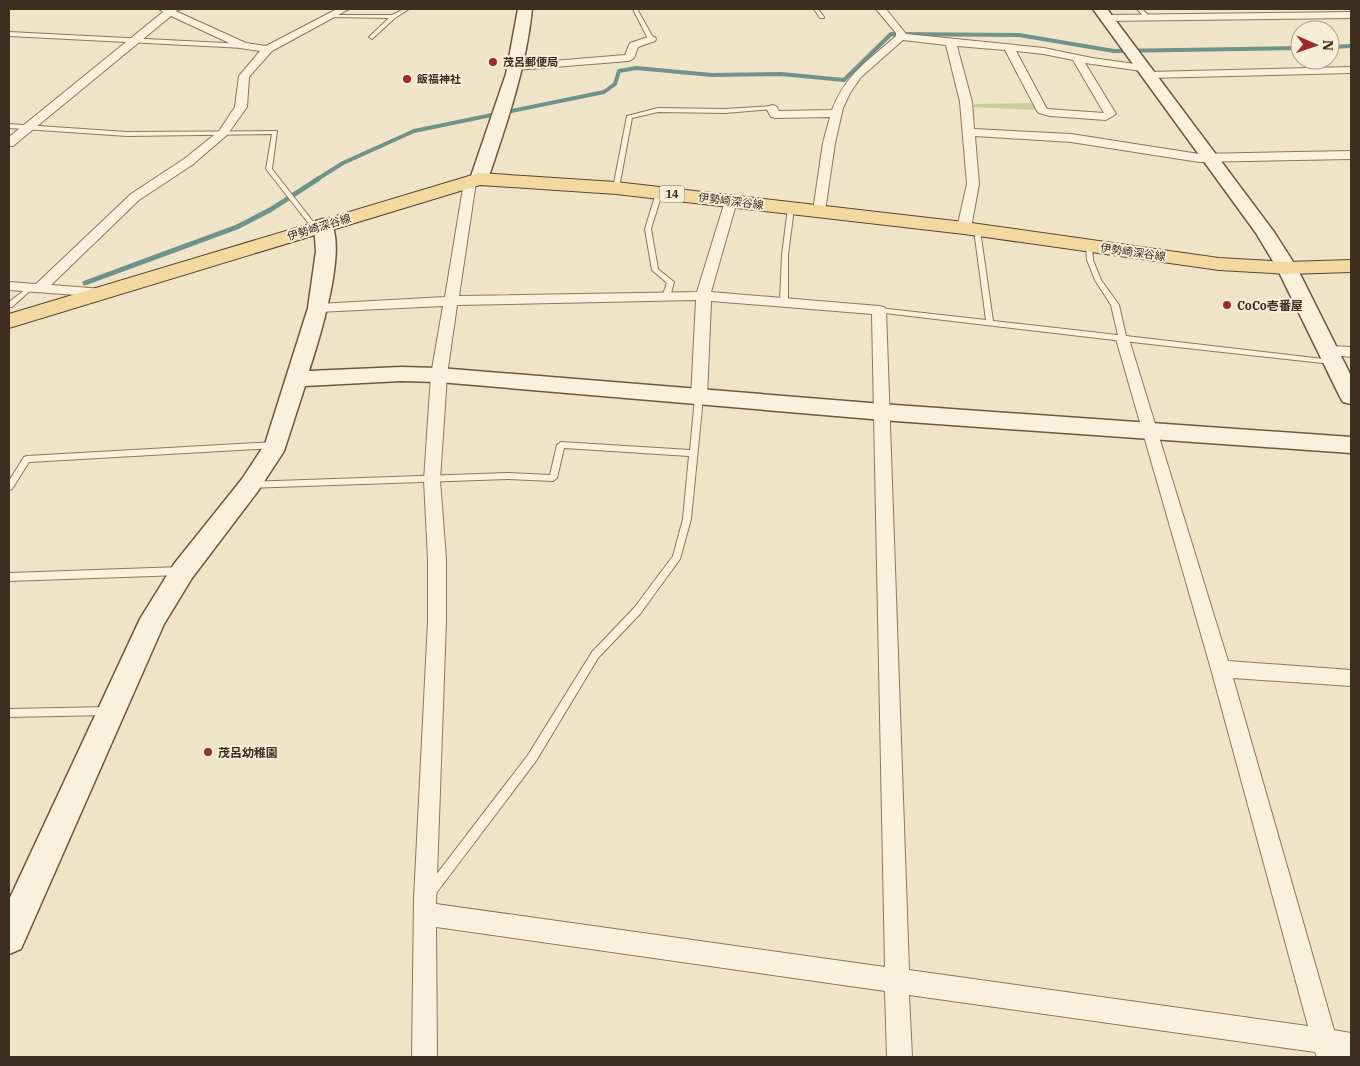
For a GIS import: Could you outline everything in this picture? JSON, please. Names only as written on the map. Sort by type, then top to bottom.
[{"type":"main road","name":"伊勢崎深谷線","points":[[9,321],[319,226],[474,181],[616,188],[970,229],[1219,264],[1287,268],[1351,266]]},
{"type":"street","points":[[34,288],[122,208],[195,157],[223,133],[241,108],[244,76],[268,49],[344,9]]},
{"type":"street","points":[[424,1057],[425,906],[437,621],[437,559],[432,480],[439,375],[474,181],[516,67],[523,38],[525,9]]},
{"type":"street","points":[[881,9],[901,33],[901,37]]},
{"type":"street","points":[[9,143],[171,10],[244,46],[268,49]]},
{"type":"street","points":[[1103,14],[1147,17],[1347,14]]},
{"type":"street","points":[[1103,14],[1265,232],[1339,355],[1351,397]]},
{"type":"street","points":[[819,211],[827,148],[842,99],[853,81],[901,37],[950,43],[1044,50],[1145,72],[1351,70]]},
{"type":"street","points":[[516,67],[629,58],[634,45],[651,39]]},
{"type":"street","points":[[950,43],[966,102],[973,184],[970,229]]},
{"type":"street","points":[[1009,48],[1043,110],[1050,113],[1106,117],[1110,114],[1077,58]]},
{"type":"street","points":[[772,108],[775,115],[838,113]]},
{"type":"street","points":[[969,132],[1071,138],[1210,158],[1351,155]]},
{"type":"street","points":[[698,398],[704,289],[731,201]]},
{"type":"street","points":[[9,937],[153,619],[184,571],[250,485],[276,445],[318,308],[326,251],[319,226]]},
{"type":"street","points":[[9,286],[103,293]]},
{"type":"street","points":[[318,308],[451,301],[704,296],[879,310],[899,1057]]},
{"type":"street","points":[[1123,339],[1222,669],[1326,1049]]},
{"type":"street","points":[[297,379],[391,374],[439,375],[698,398],[1351,445]]},
{"type":"street","points":[[1222,669],[1351,678]]},
{"type":"street","points":[[425,906],[1326,1049],[1351,1045]]},
{"type":"lane","points":[[372,37],[393,17],[407,9]]},
{"type":"lane","points":[[635,9],[651,39]]},
{"type":"lane","points":[[816,9],[822,17]]},
{"type":"lane","points":[[1139,9],[1147,17]]},
{"type":"lane","points":[[332,16],[393,17]]},
{"type":"lane","points":[[9,34],[244,46]]},
{"type":"lane","points":[[616,188],[629,117],[658,110],[725,111],[772,108]]},
{"type":"lane","points":[[9,126],[127,134],[275,132],[270,168],[319,226]]},
{"type":"lane","points":[[659,193],[648,229],[655,270],[671,282],[666,297]]},
{"type":"lane","points":[[784,302],[785,255],[791,208]]},
{"type":"lane","points":[[970,229],[990,322]]},
{"type":"lane","points":[[1089,246],[1090,260],[1098,280],[1115,305],[1123,339]]},
{"type":"lane","points":[[9,305],[34,288]]},
{"type":"lane","points":[[879,310],[1123,339],[1339,355]]},
{"type":"lane","points":[[425,906],[532,758],[594,655],[637,611],[677,556],[687,519],[698,398]]},
{"type":"lane","points":[[9,487],[27,459],[276,445]]},
{"type":"lane","points":[[250,485],[508,476],[553,478],[561,445],[693,454]]},
{"type":"lane","points":[[9,577],[184,571]]},
{"type":"lane","points":[[9,713],[111,711]]},
{"type":"green space","points":[[1032,103],[1035,110],[973,107],[975,104]]},
{"type":"waterway","points":[[316,180],[343,163],[414,131],[604,92],[615,84],[619,71],[636,68],[712,75],[781,74],[844,80],[891,34],[1019,35],[1114,51],[1290,48]]},
{"type":"waterway","points":[[1340,47],[1351,46]]},
{"type":"waterway","points":[[85,283],[237,227],[270,210],[318,179]]},
{"type":"place","name":"茂呂郵便局","points":[[493,62]]},
{"type":"place","name":"飯福神社","points":[[407,79]]},
{"type":"place","name":"CoCo壱番屋","points":[[1227,305]]},
{"type":"place","name":"茂呂幼稚園","points":[[208,752]]}]
